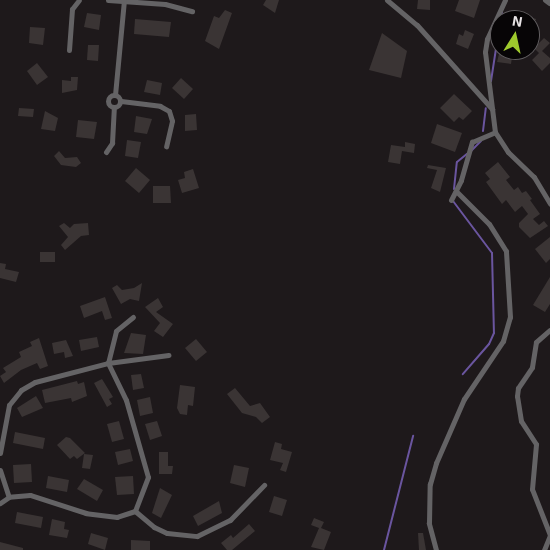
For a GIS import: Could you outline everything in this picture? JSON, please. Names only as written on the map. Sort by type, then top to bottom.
[{"type":"street","points":[[69,50],[72,9],[79,0]]},
{"type":"street","points":[[108,0],[165,4],[192,11]]},
{"type":"street","points":[[387,0],[417,26],[492,109]]},
{"type":"street","points":[[505,0],[487,39],[485,52],[495,132],[508,152],[534,177],[550,204]]},
{"type":"street","points":[[546,0],[550,2]]},
{"type":"street","points":[[114,107],[108,101],[115,95],[124,1]]},
{"type":"street","points":[[115,95],[120,101],[160,106],[169,111],[172,121],[166,146]]},
{"type":"street","points":[[106,152],[112,144],[114,107],[120,101]]},
{"type":"street","points":[[451,200],[472,142],[495,132]]},
{"type":"street","points":[[436,550],[429,523],[430,484],[436,463],[464,399],[503,341],[510,317],[506,251],[489,224],[456,190]]},
{"type":"street","points":[[108,363],[116,331],[133,317]]},
{"type":"street","points":[[544,550],[550,535],[532,489],[536,444],[521,421],[517,396],[518,388],[532,366],[536,342],[550,330]]},
{"type":"street","points":[[0,453],[9,405],[21,390],[35,382],[108,363],[168,356]]},
{"type":"street","points":[[0,504],[9,497],[39,497],[99,516],[117,517],[135,511],[147,486],[146,461],[116,374],[108,363]]},
{"type":"street","points":[[0,470],[9,497]]},
{"type":"street","points":[[135,511],[154,527],[167,533],[197,536],[230,520],[264,485]]},
{"type":"building","points":[[266,0],[279,0],[275,13],[263,5]]},
{"type":"building","points":[[418,0],[430,0],[430,10],[417,9]]},
{"type":"building","points":[[459,0],[480,0],[474,18],[455,11]]},
{"type":"building","points":[[225,10],[232,13],[219,49],[205,41],[214,16],[219,18]]},
{"type":"building","points":[[87,13],[101,15],[99,30],[84,27]]},
{"type":"building","points":[[135,19],[171,22],[169,37],[134,34]]},
{"type":"building","points":[[30,27],[45,28],[43,45],[29,43]]},
{"type":"building","points":[[465,30],[474,34],[468,49],[456,44],[459,34],[463,36]]},
{"type":"building","points":[[382,33],[407,51],[401,78],[369,70]]},
{"type":"building","points":[[544,38],[550,43],[542,51],[550,58],[550,63],[542,71],[532,60],[540,60],[540,42]]},
{"type":"building","points":[[88,45],[99,45],[98,61],[87,60]]},
{"type":"building","points":[[498,60],[512,60],[511,64],[497,62]]},
{"type":"building","points":[[37,63],[48,77],[37,85],[27,71]]},
{"type":"building","points":[[71,77],[78,77],[77,90],[62,93],[62,80],[71,81]]},
{"type":"building","points":[[181,78],[193,89],[184,99],[172,88]]},
{"type":"building","points":[[147,80],[162,83],[160,95],[144,92]]},
{"type":"building","points":[[454,94],[472,111],[463,120],[459,117],[454,122],[440,108]]},
{"type":"building","points":[[19,108],[34,109],[33,117],[18,116]]},
{"type":"building","points":[[45,111],[58,118],[55,131],[41,129]]},
{"type":"building","points":[[196,114],[197,130],[185,131],[185,115]]},
{"type":"building","points":[[136,116],[152,119],[147,134],[134,132]]},
{"type":"building","points":[[78,120],[97,122],[94,139],[76,137]]},
{"type":"building","points":[[437,124],[462,133],[455,152],[431,143]]},
{"type":"building","points":[[127,140],[141,142],[138,158],[125,156]]},
{"type":"building","points":[[405,142],[415,144],[414,153],[402,151],[400,164],[388,162],[391,145],[405,147]]},
{"type":"building","points":[[59,151],[65,158],[77,157],[81,163],[76,167],[61,165],[54,156]]},
{"type":"building","points":[[498,162],[510,177],[506,180],[514,190],[518,187],[522,193],[526,191],[532,199],[530,200],[540,214],[533,219],[539,225],[544,221],[548,226],[530,238],[519,227],[519,223],[528,214],[522,206],[515,212],[506,200],[502,204],[486,182],[490,179],[485,173]]},
{"type":"building","points":[[428,165],[446,168],[440,192],[431,188],[437,170],[427,168]]},
{"type":"building","points":[[136,168],[150,180],[139,193],[125,181]]},
{"type":"building","points":[[193,169],[199,188],[182,193],[178,180],[185,178],[184,172]]},
{"type":"building","points":[[153,186],[170,186],[171,203],[153,203]]},
{"type":"building","points":[[64,223],[70,228],[74,224],[88,223],[89,235],[81,236],[65,250],[61,245],[68,237],[59,226]]},
{"type":"building","points":[[550,237],[550,259],[546,263],[535,249]]},
{"type":"building","points":[[40,252],[55,252],[55,262],[40,262]]},
{"type":"building","points":[[0,263],[6,264],[5,269],[19,272],[16,282],[0,278]]},
{"type":"building","points":[[550,277],[550,304],[545,312],[533,305]]},
{"type":"building","points":[[142,283],[139,301],[130,299],[121,304],[112,288],[117,285],[122,290],[134,288]]},
{"type":"building","points":[[105,297],[112,318],[105,320],[102,311],[84,318],[80,306]]},
{"type":"building","points":[[158,298],[163,307],[156,312],[173,324],[163,337],[154,331],[160,323],[145,307]]},
{"type":"building","points":[[131,333],[146,335],[143,354],[124,353]]},
{"type":"building","points":[[97,337],[99,347],[81,351],[79,340]]},
{"type":"building","points":[[39,338],[48,366],[40,369],[37,363],[21,370],[4,383],[0,376],[6,372],[3,368],[21,357],[19,352],[32,346],[30,342]]},
{"type":"building","points":[[196,339],[207,352],[196,361],[185,348]]},
{"type":"building","points":[[66,340],[73,356],[65,358],[64,352],[54,354],[52,343]]},
{"type":"building","points":[[141,374],[144,388],[133,390],[131,375]]},
{"type":"building","points":[[102,379],[113,397],[109,399],[112,404],[107,407],[94,383]]},
{"type":"building","points":[[77,381],[78,384],[84,382],[87,396],[72,402],[71,398],[45,403],[42,390]]},
{"type":"building","points":[[180,385],[195,387],[193,406],[188,405],[187,415],[180,414],[177,408]]},
{"type":"building","points":[[235,388],[250,406],[260,403],[270,417],[262,423],[256,417],[242,413],[227,394]]},
{"type":"building","points":[[36,396],[43,408],[22,417],[17,408]]},
{"type":"building","points":[[150,397],[153,413],[140,416],[137,400]]},
{"type":"building","points":[[119,421],[124,439],[112,442],[107,424]]},
{"type":"building","points":[[157,421],[162,436],[150,440],[145,424]]},
{"type":"building","points":[[15,432],[45,438],[43,449],[13,443]]},
{"type":"building","points":[[66,437],[70,438],[85,453],[77,459],[74,456],[70,459],[57,445]]},
{"type":"building","points":[[275,442],[282,444],[281,449],[292,452],[286,472],[280,470],[283,463],[270,460]]},
{"type":"building","points":[[130,449],[133,461],[118,465],[115,452]]},
{"type":"building","points":[[159,452],[168,452],[168,466],[173,466],[172,474],[159,474]]},
{"type":"building","points":[[84,454],[93,455],[90,469],[82,468]]},
{"type":"building","points":[[31,464],[32,482],[14,483],[13,465]]},
{"type":"building","points":[[234,465],[249,468],[245,487],[230,483]]},
{"type":"building","points":[[48,476],[69,480],[67,492],[46,488]]},
{"type":"building","points":[[133,476],[134,494],[117,495],[115,477]]},
{"type":"building","points":[[84,479],[103,490],[97,501],[77,489]]},
{"type":"building","points":[[160,488],[172,495],[161,518],[152,513]]},
{"type":"building","points":[[274,496],[287,500],[282,516],[269,512]]},
{"type":"building","points":[[219,501],[222,513],[198,526],[193,516]]},
{"type":"building","points":[[17,512],[43,517],[41,528],[15,523]]},
{"type":"building","points":[[314,518],[324,522],[321,528],[331,532],[324,550],[311,547],[319,528],[311,525]]},
{"type":"building","points":[[52,519],[65,522],[64,529],[69,530],[67,538],[49,535]]},
{"type":"building","points":[[249,524],[255,531],[232,550],[227,550],[221,543],[231,535],[233,538]]},
{"type":"building","points":[[91,533],[108,538],[105,550],[88,544]]},
{"type":"building","points":[[418,533],[423,533],[426,550],[419,550]]},
{"type":"building","points":[[131,540],[150,541],[150,550],[131,550]]},
{"type":"building","points":[[0,542],[23,548],[23,550],[0,550]]},
{"type":"waterway","points":[[491,81],[494,60]]},
{"type":"waterway","points":[[483,131],[486,108]]},
{"type":"waterway","points":[[471,151],[481,141]]},
{"type":"waterway","points":[[454,189],[457,162],[467,154]]},
{"type":"waterway","points":[[453,201],[492,253],[494,333],[489,344],[463,374]]},
{"type":"waterway","points":[[384,550],[413,436]]}]
